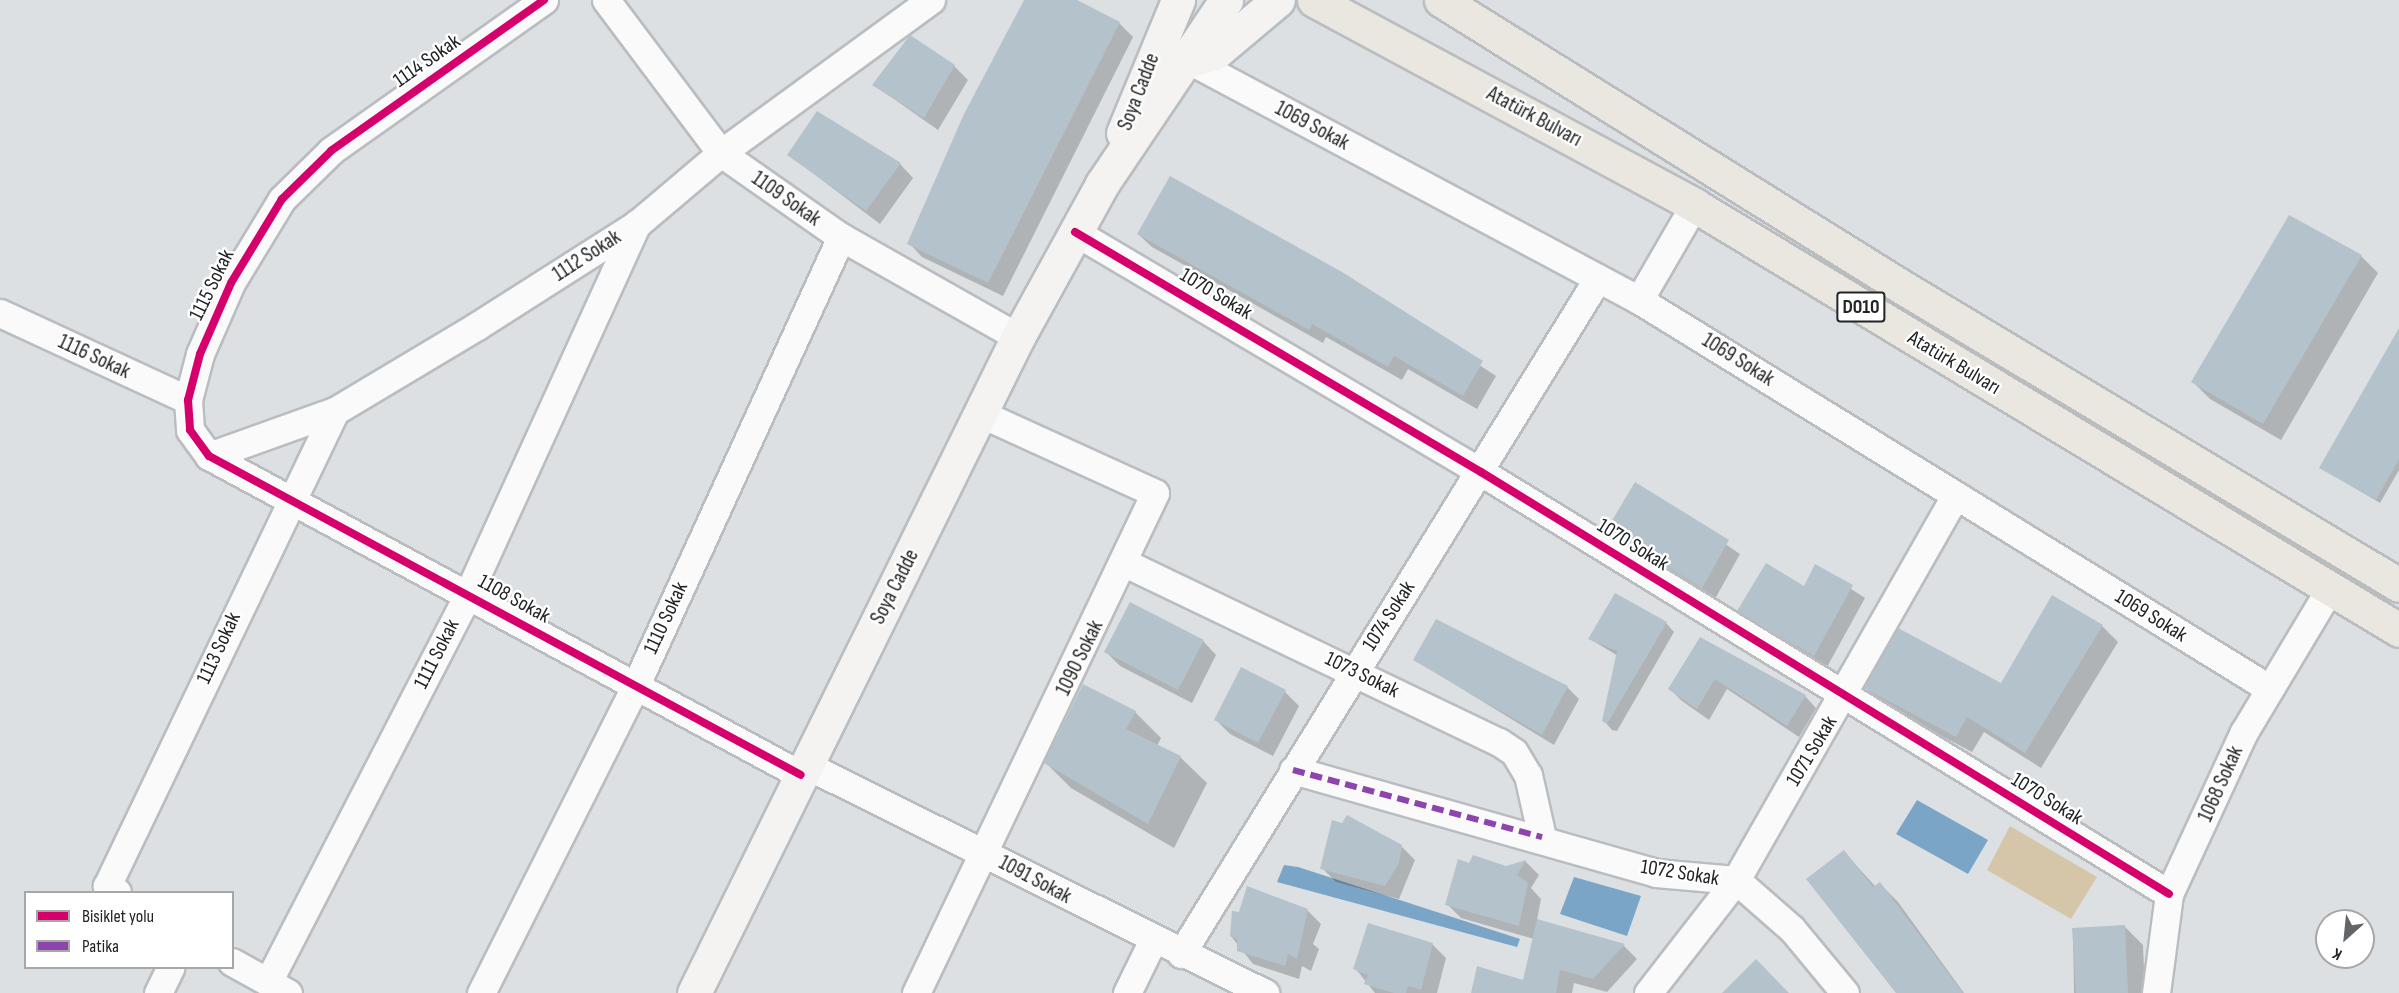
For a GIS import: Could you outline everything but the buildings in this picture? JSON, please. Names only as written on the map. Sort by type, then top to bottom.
[{"type":"highway","name":"Atatürk Bulvarı","points":[[1314,0],[1694,205],[2329,590],[2399,630]]},
{"type":"highway","name":"Atatürk Bulvarı","points":[[1441,0],[1618,108],[1902,287],[2399,585]]},
{"type":"highway","points":[[1473,0],[1618,108]]},
{"type":"main road","name":"Soya Cadde","points":[[1102,184],[1178,0]]},
{"type":"main road","name":"Soya Cadde","points":[[694,993],[1018,338],[1102,184],[1189,60],[1226,0]]},
{"type":"main road","name":"Soya Cadde","points":[[1189,60],[1215,53],[1278,0]]},
{"type":"street","name":"1114 Sokak","points":[[331,151],[544,0]]},
{"type":"street","name":"1109 Sokak","points":[[606,0],[722,153],[841,237],[1018,338]]},
{"type":"street","name":"1112 Sokak","points":[[209,456],[335,411],[637,224],[722,153],[931,0]]},
{"type":"street","name":"1069 Sokak","points":[[1189,60],[1639,300],[2270,689]]},
{"type":"street","name":"1115 Sokak","points":[[209,456],[190,430],[188,400],[200,354],[260,230],[331,151]]},
{"type":"street","points":[[1639,300],[1694,205]]},
{"type":"street","name":"1111 Sokak","points":[[278,987],[468,594],[637,224]]},
{"type":"street","name":"1070 Sokak","points":[[1075,232],[1480,472],[2169,894]]},
{"type":"street","name":"1110 Sokak","points":[[481,993],[634,687],[841,237]]},
{"type":"street","name":"1074 Sokak","points":[[1181,954],[1354,670],[1480,472],[1598,278]]},
{"type":"street","name":"1116 Sokak","points":[[0,313],[188,400]]},
{"type":"street","name":"1113 Sokak","points":[[112,889],[289,500],[335,411]]},
{"type":"street","name":"1090 Sokak","points":[[916,993],[1125,563],[1155,493],[982,414]]},
{"type":"street","name":"1108 Sokak","points":[[209,456],[468,594],[634,687],[803,770]]},
{"type":"street","name":"1071 Sokak","points":[[1648,993],[1736,880],[1845,696],[1956,495]]},
{"type":"street","name":"1073 Sokak","points":[[1125,563],[1354,670],[1515,752],[1538,799],[1542,837]]},
{"type":"street","name":"1068 Sokak","points":[[2156,993],[2169,894],[2270,689],[2329,590]]},
{"type":"street","name":"1091 Sokak","points":[[803,770],[985,855],[1152,942],[1264,993]]},
{"type":"street","name":"1072 Sokak","points":[[1293,770],[1542,837],[1656,873],[1736,880],[1792,929],[1845,993]]},
{"type":"street","points":[[1127,993],[1152,942]]},
{"type":"street","points":[[234,963],[278,987]]},
{"type":"street","points":[[158,993],[170,969]]},
{"type":"shaded area","points":[[2010,826],[2097,877],[2071,919],[1987,870]]},
{"type":"water","points":[[1917,800],[1988,840],[1968,874],[1896,834]]},
{"type":"water","points":[[1284,865],[1298,867],[1520,939],[1517,947],[1277,882]]},
{"type":"water","points":[[1574,877],[1641,896],[1627,936],[1560,914]]},
{"type":"marked path","points":[[1293,770],[1542,837]]},
{"type":"cycle path","points":[[544,0],[331,151],[282,199],[231,283],[200,354],[188,400],[190,430],[209,456],[801,775]]},
{"type":"cycle path","points":[[1075,232],[1481,472],[2169,894]]}]
